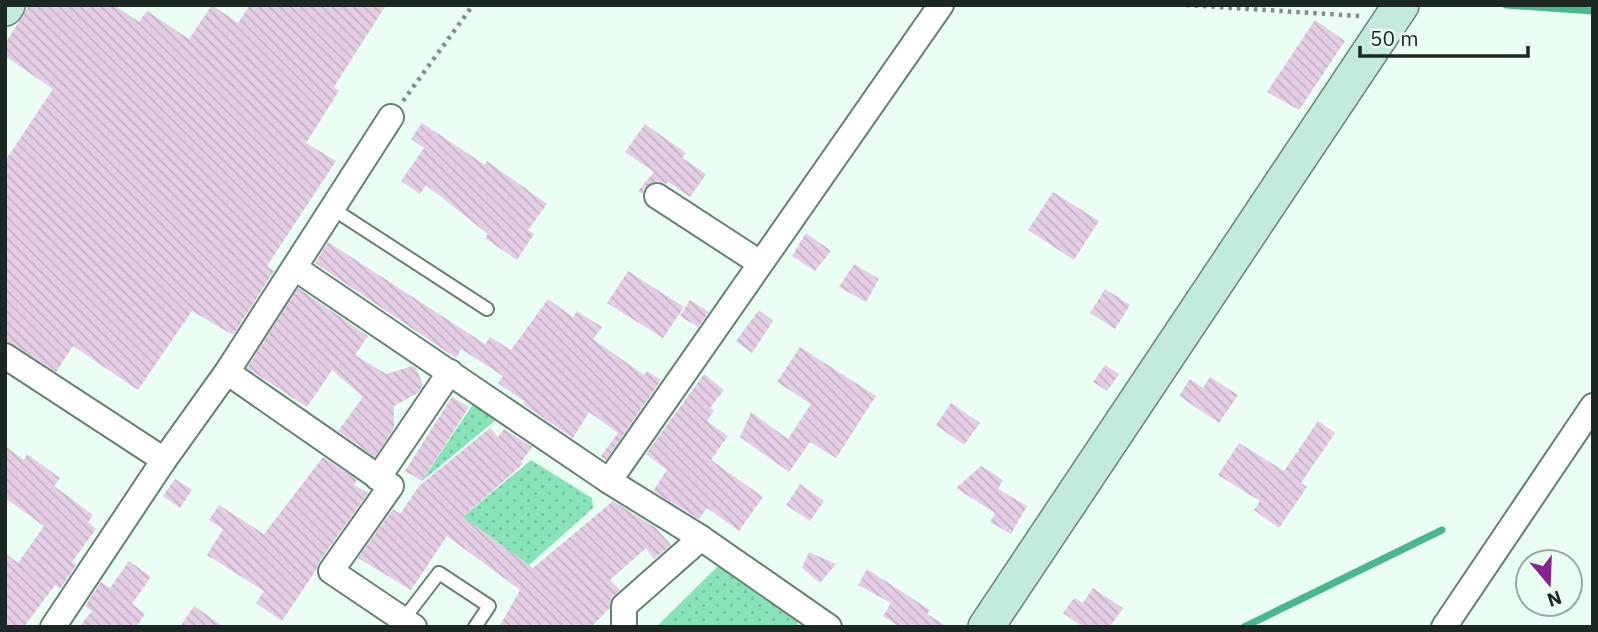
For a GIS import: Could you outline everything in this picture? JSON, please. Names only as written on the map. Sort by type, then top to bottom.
[{"type":"street","points":[[609,481],[941,5]]},
{"type":"street","points":[[986,627],[1397,12]]},
{"type":"street","points":[[53,627],[164,460],[227,372],[391,117]]},
{"type":"street","points":[[657,196],[761,263]]},
{"type":"street","points":[[295,268],[609,481],[701,538],[819,624]]},
{"type":"street","points":[[5,356],[164,460]]},
{"type":"street","points":[[227,372],[391,486],[331,571],[409,623]]},
{"type":"street","points":[[378,478],[450,372]]},
{"type":"street","points":[[1444,627],[1593,406]]},
{"type":"street","points":[[624,627],[625,606],[701,538]]},
{"type":"lane","points":[[333,209],[487,309]]},
{"type":"lane","points":[[409,623],[439,573],[489,606],[475,627]]},
{"type":"path","points":[[391,117],[473,5]]},
{"type":"path","points":[[1186,5],[1397,12]]},
{"type":"green space","points":[[473,404],[497,419],[422,481]]},
{"type":"green space","points":[[531,460],[592,498],[593,508],[529,565],[463,517]]},
{"type":"green space","points":[[718,566],[797,619],[798,627],[656,627]]},
{"type":"building","points":[[29,5],[114,5],[139,22],[147,11],[189,39],[212,5],[238,23],[250,5],[386,5],[334,87],[339,91],[306,143],[336,161],[267,266],[274,271],[233,335],[192,311],[138,390],[73,346],[56,372],[5,341],[5,161],[53,89],[5,56],[5,44]]},
{"type":"building","points":[[1315,20],[1345,41],[1299,110],[1267,92]]},
{"type":"building","points":[[422,123],[485,165],[487,161],[547,204],[528,230],[534,234],[517,260],[485,238],[488,234],[426,185],[420,194],[401,181],[424,148],[411,139]]},
{"type":"building","points":[[645,124],[686,153],[682,158],[706,174],[690,197],[668,182],[651,183],[645,187],[642,194],[638,191],[654,172],[625,152]]},
{"type":"building","points":[[1053,192],[1099,221],[1074,260],[1028,230]]},
{"type":"building","points":[[806,233],[831,251],[815,271],[792,256]]},
{"type":"building","points":[[328,242],[485,344],[490,337],[511,350],[548,299],[573,317],[577,311],[602,327],[593,339],[644,375],[647,371],[661,380],[606,460],[601,456],[618,433],[589,412],[573,438],[523,404],[525,402],[498,383],[503,376],[461,349],[456,358],[315,263]]},
{"type":"building","points":[[854,264],[879,279],[866,302],[839,287]]},
{"type":"building","points":[[628,271],[684,307],[663,338],[607,303]]},
{"type":"building","points":[[298,288],[368,336],[355,355],[386,374],[413,366],[416,368],[423,385],[418,393],[394,406],[394,428],[375,457],[338,431],[363,397],[332,370],[307,407],[247,368]]},
{"type":"building","points":[[1105,289],[1130,305],[1115,329],[1090,313]]},
{"type":"building","points":[[690,300],[709,312],[698,327],[680,316]]},
{"type":"building","points":[[759,310],[773,321],[752,353],[736,341]]},
{"type":"building","points":[[800,347],[876,396],[836,458],[810,442],[789,472],[740,437],[751,412],[788,439],[811,404],[777,382]]},
{"type":"building","points":[[1105,365],[1119,374],[1107,391],[1093,382]]},
{"type":"building","points":[[704,374],[724,390],[710,408],[714,411],[707,421],[728,436],[711,460],[763,497],[739,531],[707,508],[699,519],[653,491],[667,470],[646,454]]},
{"type":"building","points":[[1210,377],[1238,395],[1219,423],[1179,396],[1190,379],[1203,388]]},
{"type":"building","points":[[452,397],[469,407],[422,481],[405,471]]},
{"type":"building","points":[[951,403],[980,423],[964,445],[936,425]]},
{"type":"building","points":[[1318,421],[1335,433],[1301,483],[1307,487],[1279,528],[1254,510],[1260,501],[1218,475],[1239,443],[1284,471]]},
{"type":"building","points":[[490,428],[498,437],[504,429],[532,447],[521,462],[523,464],[463,517],[533,568],[613,501],[656,528],[671,545],[654,559],[646,548],[610,580],[620,590],[611,599],[609,609],[591,627],[499,627],[520,590],[447,536],[411,590],[358,558],[393,509],[400,514],[419,486]]},
{"type":"building","points":[[5,446],[24,460],[27,454],[60,478],[54,486],[93,515],[88,522],[96,529],[72,562],[76,565],[60,589],[55,585],[24,627],[5,627],[5,553],[18,563],[44,526],[5,498]]},
{"type":"building","points":[[323,457],[357,480],[354,485],[368,493],[319,562],[282,621],[256,603],[264,591],[207,555],[223,529],[209,520],[219,505],[264,534]]},
{"type":"building","points":[[981,466],[1003,480],[998,489],[1027,506],[1011,534],[990,522],[995,513],[956,488]]},
{"type":"building","points":[[175,479],[192,490],[180,508],[163,496]]},
{"type":"building","points":[[800,484],[824,501],[810,521],[786,505]]},
{"type":"building","points":[[809,552],[836,564],[820,583],[802,568]]},
{"type":"building","points":[[129,561],[151,577],[132,604],[145,614],[136,627],[79,627],[92,611],[85,606],[101,582],[110,588]]},
{"type":"building","points":[[867,569],[930,610],[927,614],[948,627],[900,627],[883,616],[891,603],[858,585]]},
{"type":"building","points":[[1093,588],[1123,608],[1110,627],[1083,627],[1063,613],[1074,598],[1083,603]]},
{"type":"building","points":[[194,606],[224,627],[180,627]]},
{"type":"waterway","points":[[1506,5],[1593,11]]},
{"type":"waterway","points":[[1244,627],[1442,530]]}]
